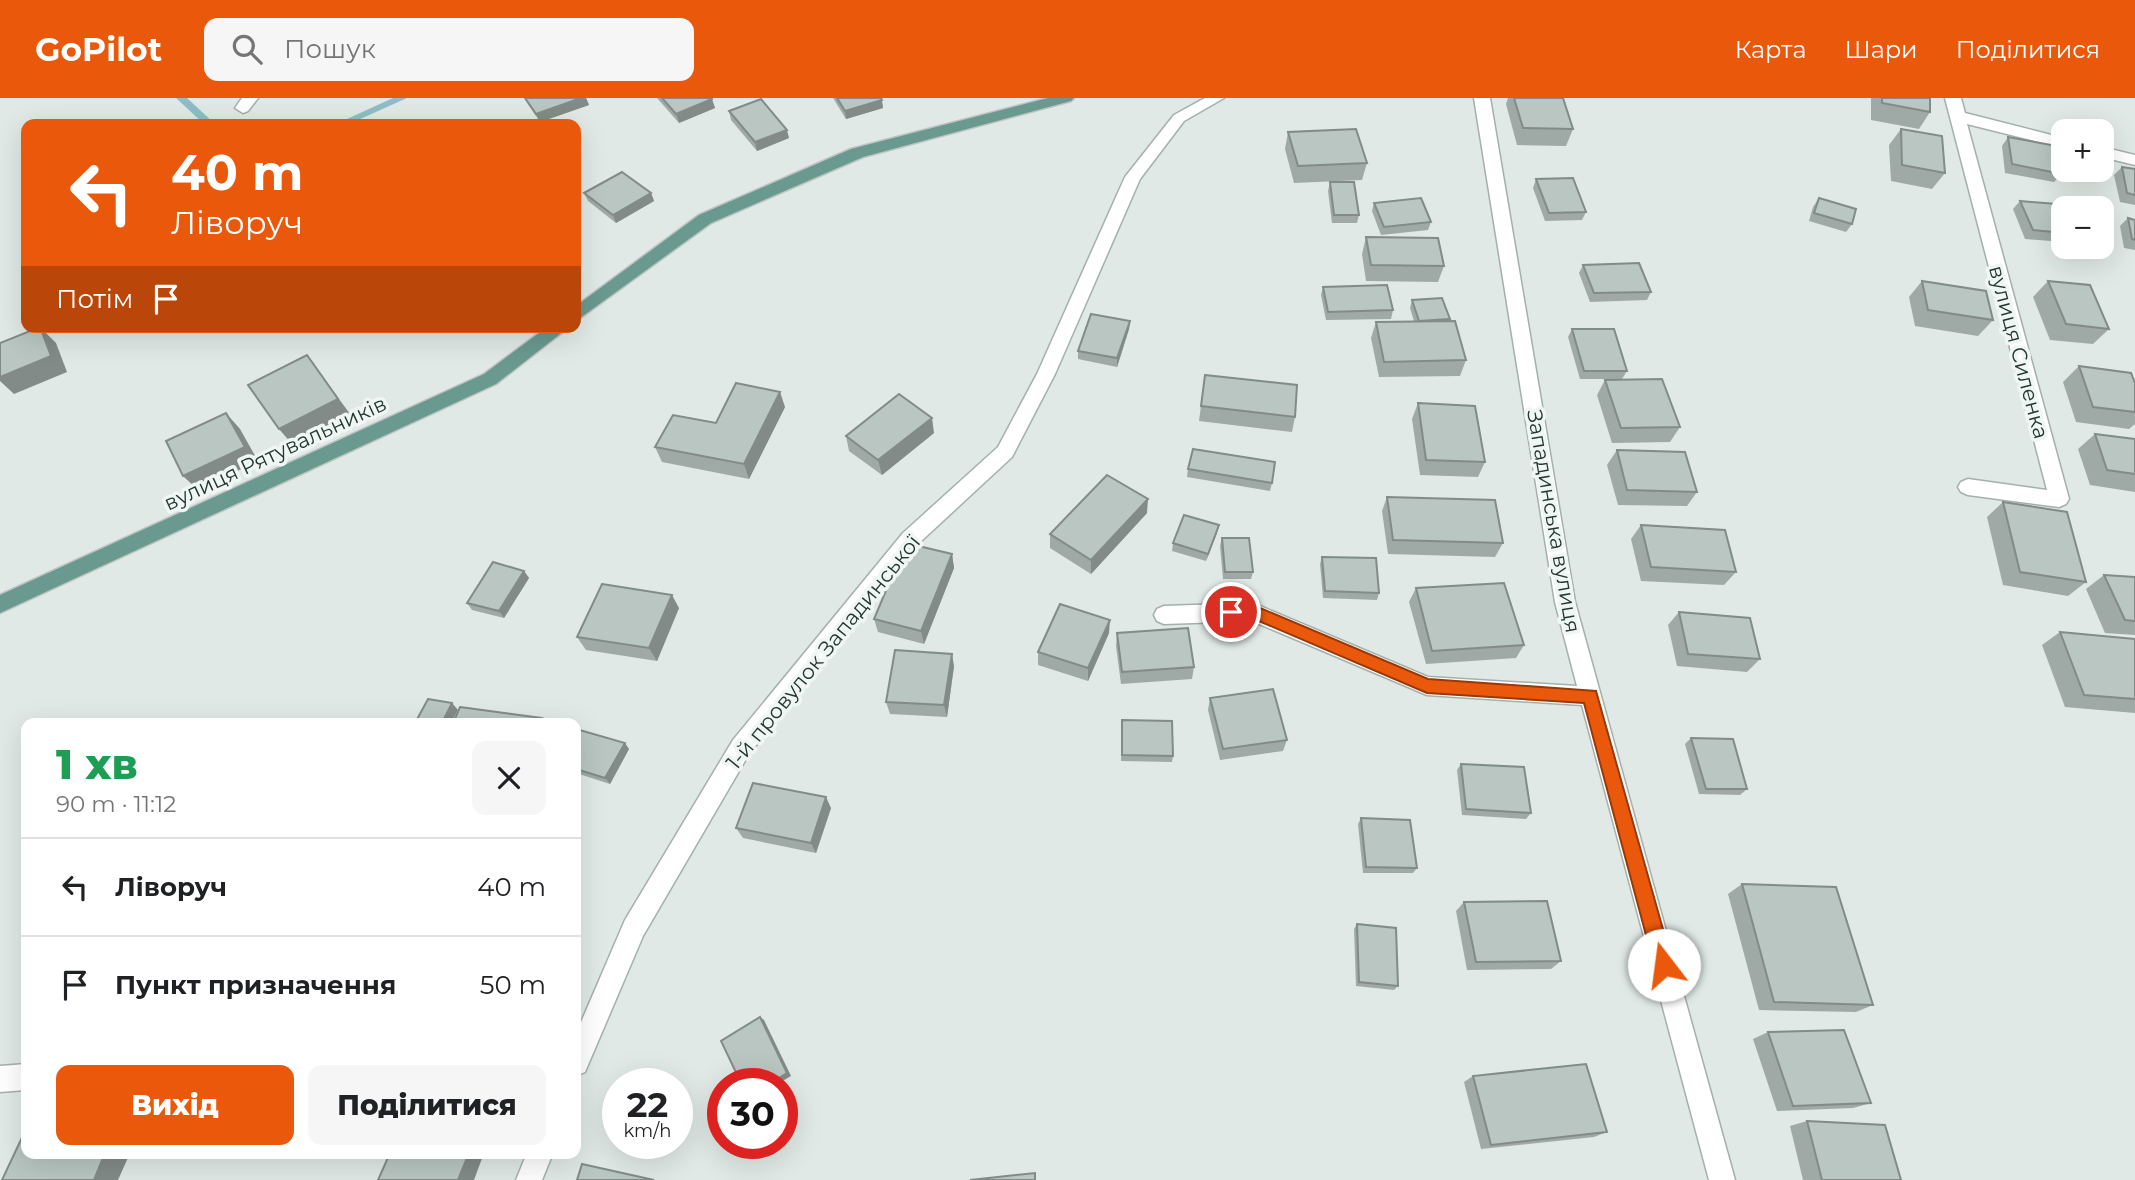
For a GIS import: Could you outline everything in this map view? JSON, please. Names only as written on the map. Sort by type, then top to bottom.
[{"type":"main road","points":[[581,311],[705,219],[718,213],[857,153],[1066,98]]},
{"type":"main road","name":"вулиця Рятувальників","points":[[0,604],[490,379],[552,333]]},
{"type":"street","name":"1-й провулок Западинської","points":[[581,1052],[635,928],[741,747],[910,539],[1005,452],[1046,374],[1133,177],[1179,118],[1216,98]]},
{"type":"street","name":"Западинська вулиця","points":[[1482,98],[1565,601],[1722,1180]]},
{"type":"street","name":"вулиця Силенка","points":[[1954,107],[2051,139]]},
{"type":"street","name":"вулиця Силенка","points":[[1954,107],[2059,499],[1968,487]]},
{"type":"street","points":[[2114,155],[2135,160]]},
{"type":"street","points":[[1164,615],[1253,612],[1427,686],[1591,696]]},
{"type":"street","points":[[0,1079],[21,1077]]},
{"type":"street","points":[[529,1180],[538,1159]]},
{"type":"building","points":[[525,98],[581,98],[536,114]]},
{"type":"building","points":[[662,98],[711,98],[712,99],[676,114]]},
{"type":"building","points":[[837,98],[881,98],[882,100],[845,111]]},
{"type":"building","points":[[1514,98],[1563,98],[1573,129],[1523,128]]},
{"type":"building","points":[[1882,98],[1930,98],[1930,112],[1882,103]]},
{"type":"building","points":[[761,99],[787,130],[755,142],[729,111]]},
{"type":"building","points":[[1356,129],[1367,163],[1298,166],[1288,132]]},
{"type":"building","points":[[1901,129],[1942,136],[1945,173],[1902,165]]},
{"type":"building","points":[[2008,137],[2051,145],[2051,172],[2012,164]]},
{"type":"building","points":[[2122,167],[2135,169],[2135,195],[2127,193]]},
{"type":"building","points":[[622,172],[651,193],[613,215],[584,193]]},
{"type":"building","points":[[1573,178],[1586,212],[1549,213],[1536,179]]},
{"type":"building","points":[[1330,182],[1354,182],[1359,215],[1334,215]]},
{"type":"building","points":[[1421,198],[1431,222],[1384,227],[1374,203]]},
{"type":"building","points":[[1819,198],[1856,209],[1852,224],[1814,213]]},
{"type":"building","points":[[2020,201],[2051,204],[2051,232],[2033,230]]},
{"type":"building","points":[[2128,218],[2135,220],[2135,240],[2132,239]]},
{"type":"building","points":[[1366,237],[1438,238],[1444,266],[1371,265]]},
{"type":"building","points":[[1639,263],[1651,292],[1594,293],[1583,265]]},
{"type":"building","points":[[1922,281],[1986,291],[1993,320],[1928,310]]},
{"type":"building","points":[[2048,281],[2090,285],[2109,329],[2066,324]]},
{"type":"building","points":[[1387,285],[1393,310],[1328,312],[1323,287]]},
{"type":"building","points":[[1442,298],[1450,319],[1419,321],[1412,300]]},
{"type":"building","points":[[1091,314],[1130,321],[1117,358],[1078,351]]},
{"type":"building","points":[[1455,321],[1466,360],[1384,362],[1376,322]]},
{"type":"building","points":[[1572,329],[1614,329],[1627,371],[1584,371]]},
{"type":"building","points":[[25,333],[42,333],[51,356],[0,377],[0,343]]},
{"type":"building","points":[[307,355],[338,399],[279,429],[248,385]]},
{"type":"building","points":[[2079,366],[2131,373],[2135,383],[2135,412],[2093,407]]},
{"type":"building","points":[[1205,375],[1297,385],[1295,417],[1201,406]]},
{"type":"building","points":[[1662,379],[1680,427],[1621,428],[1605,380]]},
{"type":"building","points":[[736,383],[780,392],[744,464],[655,447],[673,415],[716,423]]},
{"type":"building","points":[[899,394],[932,418],[878,460],[846,436]]},
{"type":"building","points":[[1418,403],[1475,406],[1485,462],[1426,460]]},
{"type":"building","points":[[226,413],[245,447],[183,476],[166,441]]},
{"type":"building","points":[[2095,434],[2135,439],[2135,474],[2107,470]]},
{"type":"building","points":[[1193,449],[1275,462],[1272,483],[1188,469]]},
{"type":"building","points":[[1617,450],[1685,452],[1697,492],[1627,490]]},
{"type":"building","points":[[1107,475],[1148,499],[1091,560],[1050,534]]},
{"type":"building","points":[[1387,497],[1495,500],[1503,543],[1393,540]]},
{"type":"building","points":[[2003,502],[2067,512],[2086,582],[2020,572]]},
{"type":"building","points":[[1184,515],[1219,525],[1208,554],[1173,543]]},
{"type":"building","points":[[1641,525],[1725,530],[1736,572],[1651,567]]},
{"type":"building","points":[[1222,538],[1249,538],[1253,572],[1225,572]]},
{"type":"building","points":[[906,543],[952,554],[921,631],[874,619]]},
{"type":"building","points":[[1322,557],[1376,558],[1379,593],[1325,591]]},
{"type":"building","points":[[493,562],[524,571],[499,611],[467,603]]},
{"type":"building","points":[[2104,575],[2135,577],[2135,621],[2125,620]]},
{"type":"building","points":[[1504,583],[1524,645],[1432,651],[1416,588]]},
{"type":"building","points":[[602,584],[672,595],[649,648],[577,637]]},
{"type":"building","points":[[1060,604],[1110,620],[1088,668],[1038,652]]},
{"type":"building","points":[[1679,612],[1750,618],[1760,659],[1688,654]]},
{"type":"building","points":[[1188,628],[1194,667],[1122,672],[1117,633]]},
{"type":"building","points":[[2060,632],[2135,639],[2135,699],[2084,695]]},
{"type":"building","points":[[895,650],[952,654],[944,705],[886,702]]},
{"type":"building","points":[[1273,689],[1287,740],[1223,749],[1210,698]]},
{"type":"building","points":[[428,699],[452,703],[444,718],[418,718]]},
{"type":"building","points":[[460,707],[542,718],[455,718]]},
{"type":"building","points":[[1122,720],[1172,721],[1173,756],[1122,755]]},
{"type":"building","points":[[581,730],[625,743],[605,778],[581,771]]},
{"type":"building","points":[[1691,738],[1733,739],[1747,789],[1706,789]]},
{"type":"building","points":[[1461,764],[1524,767],[1531,813],[1466,809]]},
{"type":"building","points":[[753,783],[826,797],[811,843],[736,828]]},
{"type":"building","points":[[1361,818],[1410,820],[1417,868],[1366,867]]},
{"type":"building","points":[[1742,884],[1836,887],[1873,1005],[1774,1002]]},
{"type":"building","points":[[1547,901],[1561,961],[1476,962],[1464,902]]},
{"type":"building","points":[[1357,924],[1396,928],[1398,986],[1359,982]]},
{"type":"building","points":[[760,1017],[785,1068],[734,1068],[721,1041]]},
{"type":"building","points":[[1844,1030],[1871,1103],[1793,1106],[1768,1032]]},
{"type":"building","points":[[1586,1064],[1607,1132],[1491,1145],[1473,1076]]},
{"type":"building","points":[[1807,1121],[1885,1125],[1901,1180],[1822,1180]]},
{"type":"building","points":[[21,1140],[21,1159],[103,1159],[94,1180],[2,1180]]},
{"type":"building","points":[[387,1159],[467,1159],[458,1180],[378,1180]]},
{"type":"building","points":[[582,1164],[654,1180],[577,1180]]},
{"type":"building","points":[[1035,1173],[1035,1180],[970,1180]]},
{"type":"waterway","points":[[181,98],[204,119]]},
{"type":"waterway","points":[[353,119],[402,98]]},
{"type":"route","points":[[1231,612],[1253,612],[1427,686],[1591,696],[1664,965]]}]
